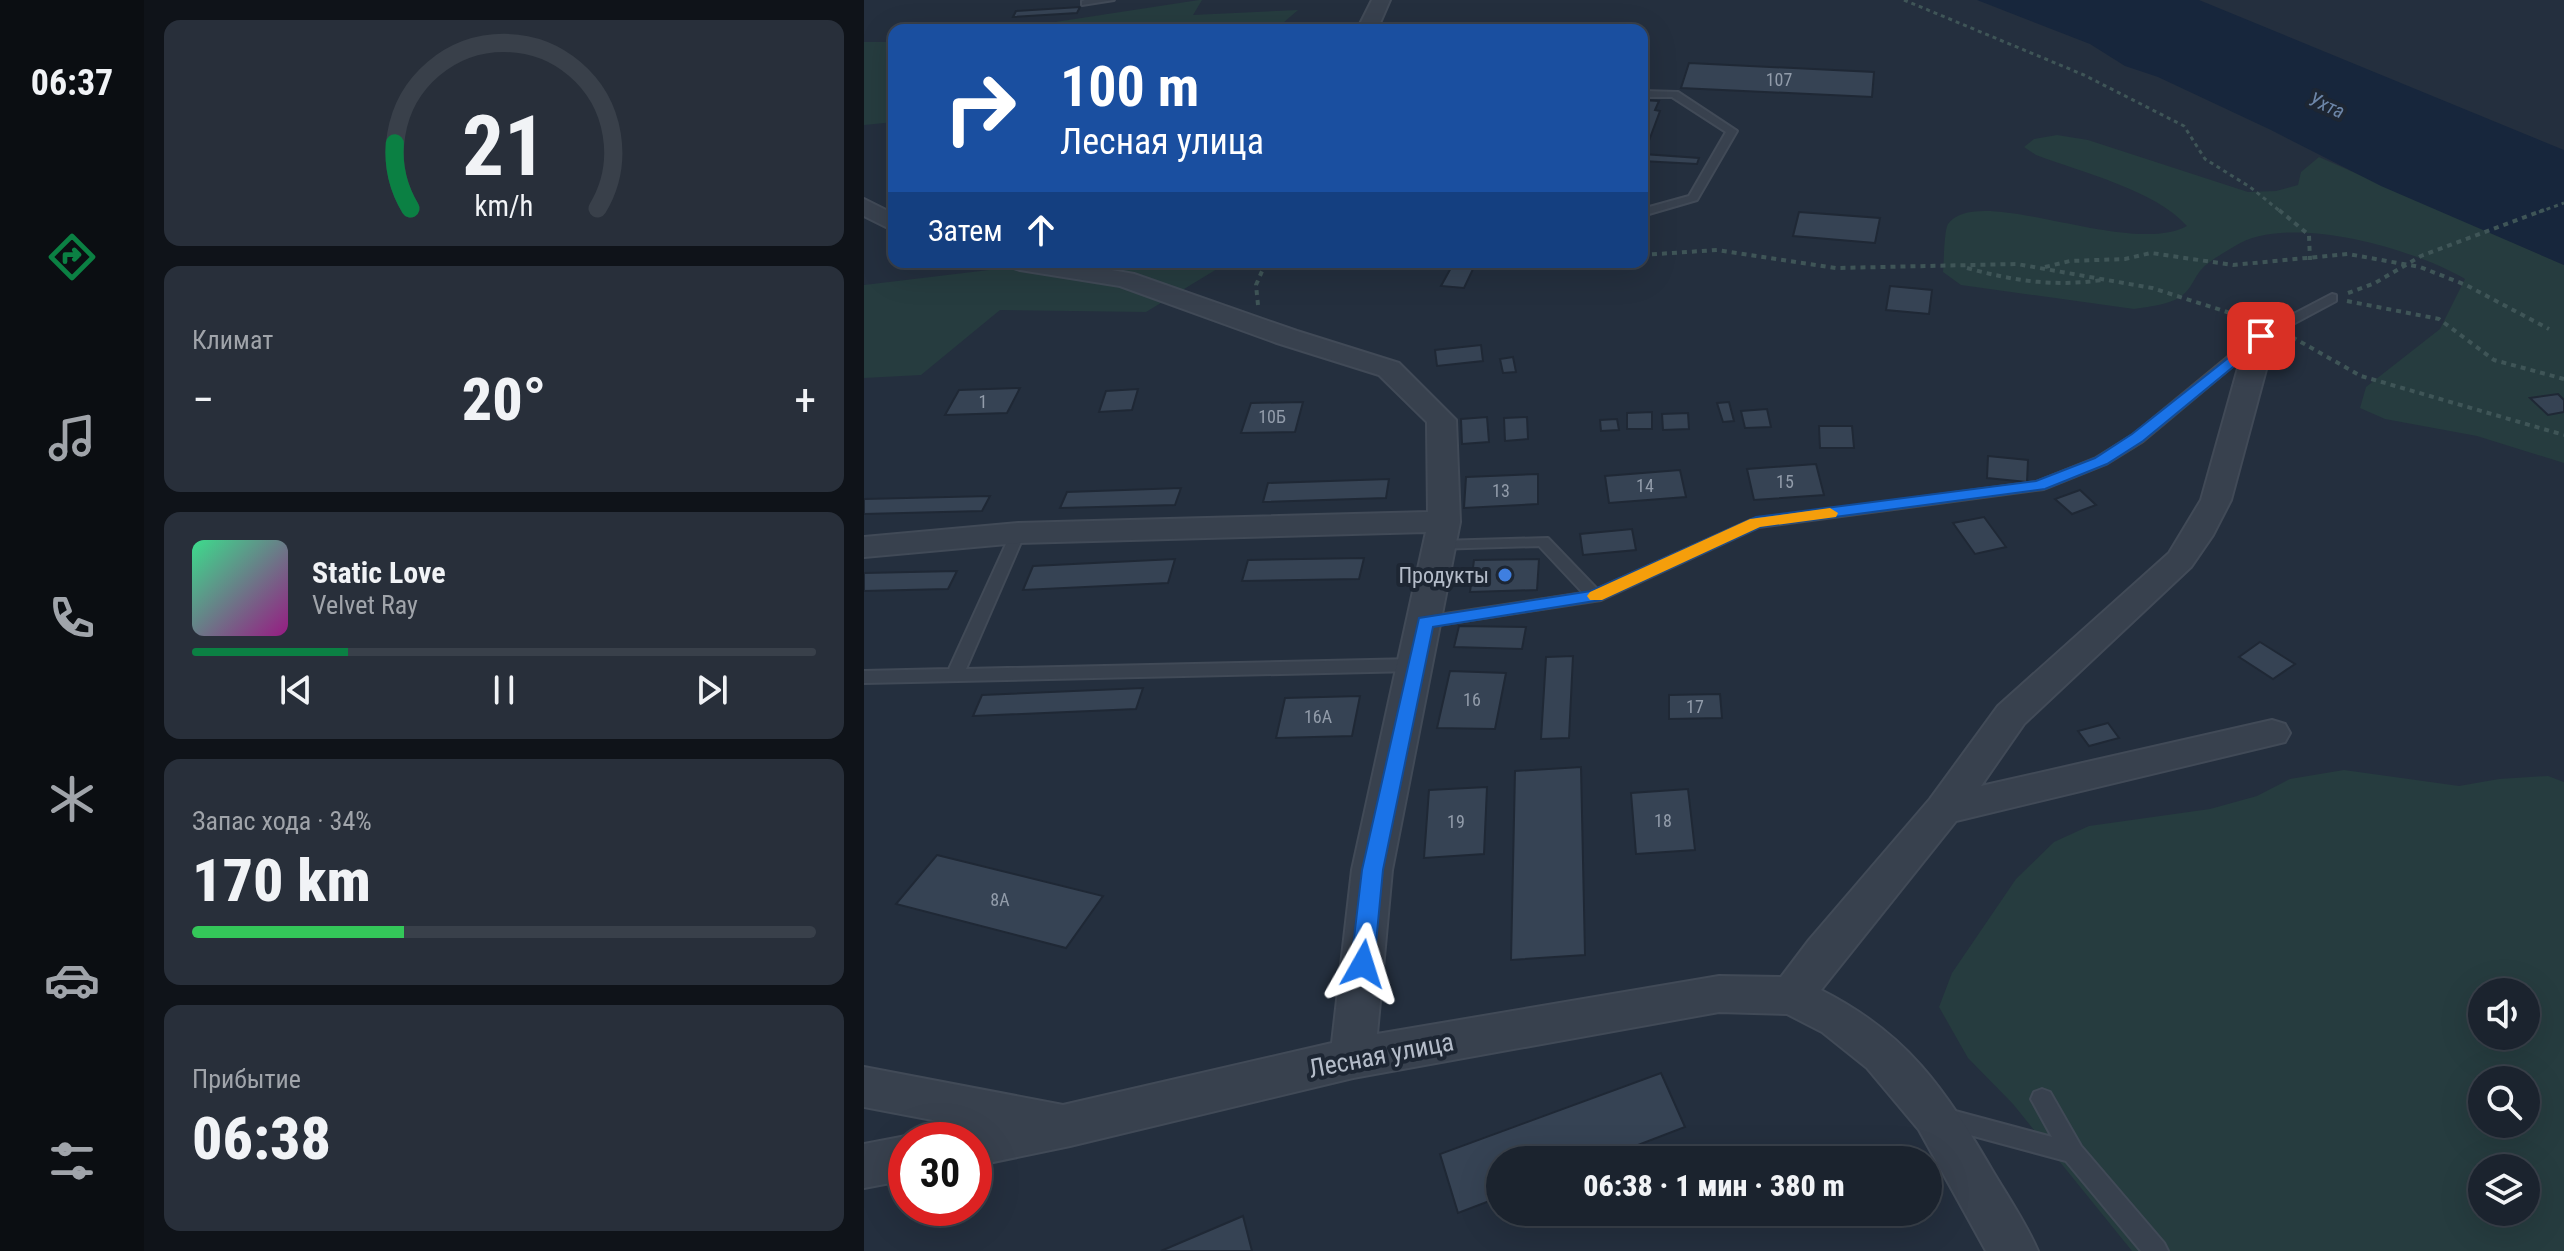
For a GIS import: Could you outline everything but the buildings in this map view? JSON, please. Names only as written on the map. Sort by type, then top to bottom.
[{"type":"street","points":[[1370,24],[1381,0]]},
{"type":"street","points":[[1057,268],[1125,279],[1287,337],[1389,369],[1441,420],[1442,534],[1372,870],[1353,1058]]},
{"type":"street","points":[[2013,1251],[1935,1115],[1883,1054],[1837,1019],[1792,996],[1824,952],[1944,809],[2011,715],[2180,560],[2202,528],[2216,500],[2268,332]]},
{"type":"street","points":[[864,547],[1018,533],[1442,534]]},
{"type":"street","points":[[1944,809],[2272,733]]},
{"type":"street","name":"Лесная улица","points":[[992,1140],[1353,1058],[1719,994],[1792,996]]},
{"type":"street","points":[[864,1087],[1070,1125]]},
{"type":"street","points":[[864,1166],[888,1161]]},
{"type":"lane","points":[[1085,3],[1110,0]]},
{"type":"lane","points":[[1648,94],[1674,94],[1732,131],[1693,198],[1648,211]]},
{"type":"lane","points":[[1425,622],[1595,596],[1756,523],[2039,486],[2101,461],[2138,438],[2268,332],[2332,298]]},
{"type":"lane","points":[[955,675],[1018,533]]},
{"type":"lane","points":[[1442,534],[1543,541],[1595,596]]},
{"type":"lane","points":[[864,677],[1414,665]]},
{"type":"lane","points":[[2042,1099],[2073,1153],[2156,1251]]},
{"type":"lane","points":[[1935,1115],[2073,1153]]},
{"type":"path","points":[[1904,0],[2084,75],[2184,126],[2205,159],[2250,187],[2309,235],[2310,260]]},
{"type":"path","points":[[2332,298],[2375,283],[2421,256],[2564,203]]},
{"type":"path","points":[[1648,255],[1717,250],[1836,268],[2017,264],[2107,279],[2152,288],[2268,332],[2361,376],[2564,435]]},
{"type":"path","points":[[2043,268],[2070,261],[2125,259],[2151,253],[2233,265],[2348,254],[2420,267],[2466,285],[2549,329]]},
{"type":"path","points":[[1960,266],[2034,286],[2063,286],[2107,279]]},
{"type":"path","points":[[2332,298],[2439,319],[2494,360],[2564,379]]},
{"type":"green space","points":[[1202,0],[1193,15],[1298,10],[1283,23],[1276,24],[1043,24]]},
{"type":"green space","points":[[864,42],[888,42],[888,123],[864,125]]},
{"type":"green space","points":[[2057,135],[2088,140],[2248,192],[2276,191],[2298,185],[2301,172],[2319,157],[2564,265],[2564,463],[2477,436],[2385,419],[2360,408],[2366,387],[2440,329],[2465,279],[2415,256],[2384,246],[2318,234],[2258,236],[2207,264],[2188,290],[2175,300],[2134,309],[1961,285],[1943,272],[1948,224],[1964,213],[1990,211],[2129,233],[2161,233],[2187,226],[2173,213],[2137,192],[2036,155],[2024,147],[2034,139]]},
{"type":"green space","points":[[1006,268],[1219,268],[1146,312],[1000,310],[921,375],[864,378],[864,285]]},
{"type":"green space","points":[[2344,770],[2459,786],[2499,779],[2548,776],[2564,782],[2564,1251],[2132,1251],[2013,1104],[1968,1058],[1939,1007],[1952,973],[2016,879],[2054,842],[2089,826],[2210,809],[2257,796],[2290,779]]},
{"type":"water","name":"Ухта","points":[[1977,0],[2199,0],[2564,150],[2564,265],[2381,186],[2158,77],[2125,66],[2090,44]]},
{"type":"slow traffic","points":[[1596,596],[1756,523],[1830,513]]},
{"type":"place","name":"Продукты","points":[[1505,575]]},
{"type":"route","points":[[1363,964],[1372,870],[1425,622],[1595,596],[1756,523],[2039,486],[2101,461],[2138,438],[2261,336]]}]
